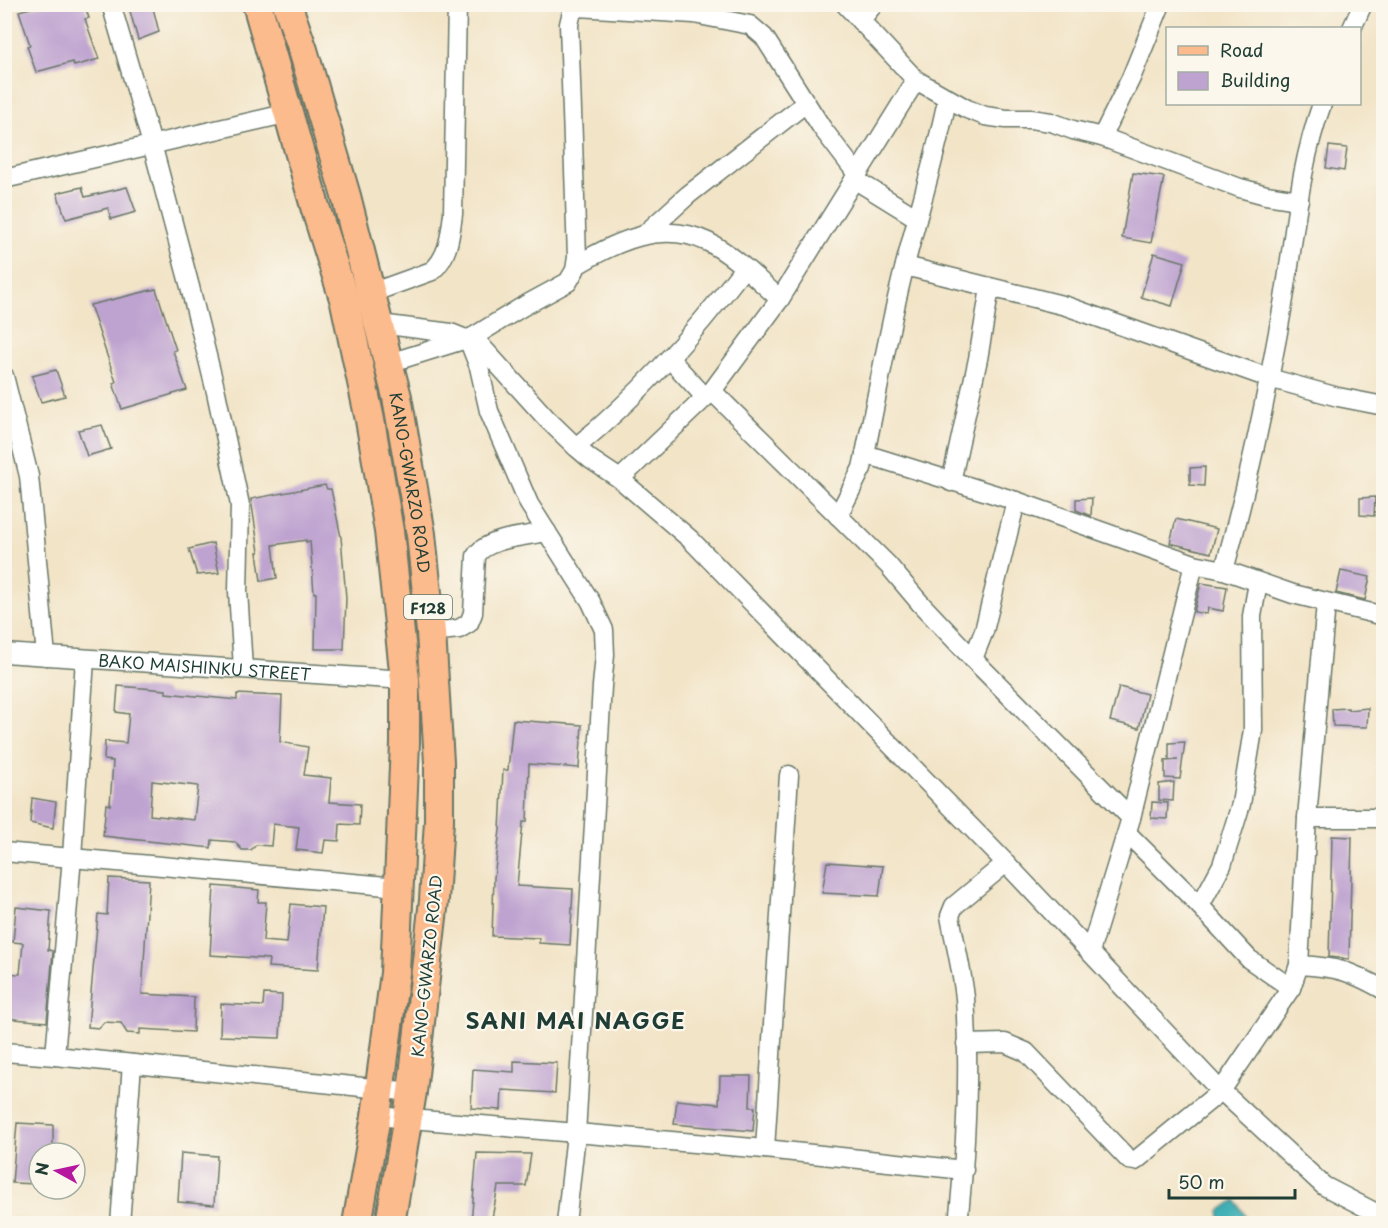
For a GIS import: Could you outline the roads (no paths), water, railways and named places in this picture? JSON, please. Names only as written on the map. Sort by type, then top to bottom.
[{"type":"main road","name":"KANO-GWARZO ROAD","points":[[257,4],[345,302],[370,420],[389,531],[405,680],[405,743],[395,973],[376,1116],[357,1224]]},
{"type":"main road","name":"KANO-GWARZO ROAD","points":[[286,4],[303,50],[346,196],[380,324],[410,464],[421,534],[431,632],[439,762],[439,820],[434,900],[410,1106],[390,1224]]},
{"type":"street","points":[[111,4],[152,144],[216,392],[240,505],[238,591],[243,668]]},
{"type":"street","points":[[370,293],[432,271],[440,264],[446,253],[453,214],[456,4]]},
{"type":"street","points":[[845,4],[916,80],[947,100],[985,116],[1006,120],[1031,119],[1051,122],[1102,137],[1240,188],[1299,200]]},
{"type":"street","points":[[860,21],[874,4]]},
{"type":"street","points":[[1102,137],[1131,78],[1161,4]]},
{"type":"street","points":[[1353,27],[1363,4]]},
{"type":"street","points":[[389,363],[469,338],[568,282],[577,265],[569,24],[574,9],[587,6],[694,14],[750,26],[764,37],[855,177],[917,218]]},
{"type":"street","points":[[620,479],[708,394],[780,299],[916,80]]},
{"type":"street","points":[[838,516],[862,468],[890,325],[940,136],[947,100]]},
{"type":"street","points":[[644,235],[688,195],[806,103]]},
{"type":"street","points":[[1224,570],[1246,490],[1284,302],[1301,177],[1322,105]]},
{"type":"street","points":[[4,178],[289,113]]},
{"type":"street","points":[[577,265],[626,239],[677,232],[709,242],[723,251],[780,299]]},
{"type":"street","points":[[905,266],[1066,306],[1269,378],[1338,397],[1383,406]]},
{"type":"street","points":[[576,447],[623,406],[670,359],[744,268]]},
{"type":"street","points":[[951,482],[978,359],[990,288]]},
{"type":"street","points":[[380,324],[451,333],[469,338],[576,447],[620,479],[690,539],[1006,863],[1221,1091],[1324,1186],[1383,1217]]},
{"type":"street","points":[[469,338],[479,367],[489,411],[529,504],[591,602],[604,630],[605,655],[576,1134],[566,1224]]},
{"type":"street","points":[[670,359],[888,565],[920,603],[1129,825],[1249,959],[1291,988]]},
{"type":"street","points":[[4,376],[29,476],[46,656]]},
{"type":"street","points":[[865,454],[1016,501],[1194,564],[1224,570],[1258,583],[1326,603],[1383,616]]},
{"type":"street","points":[[973,659],[984,631],[1016,501]]},
{"type":"street","points":[[431,632],[459,629],[469,623],[473,613],[476,556],[480,549],[489,543],[547,532]]},
{"type":"street","points":[[1090,952],[1129,825],[1194,564]]},
{"type":"street","points":[[1200,906],[1222,866],[1241,804],[1253,730],[1252,616],[1258,583]]},
{"type":"street","points":[[966,1044],[1005,1043],[1026,1052],[1129,1160],[1135,1161],[1221,1091],[1291,988],[1299,965],[1307,818],[1326,603]]},
{"type":"street","name":"BAKO MAISHINKU STREET","points":[[4,653],[405,680]]},
{"type":"street","points":[[55,1056],[72,857],[85,659]]},
{"type":"street","points":[[765,1149],[789,775]]},
{"type":"street","points":[[1307,818],[1383,818]]},
{"type":"street","points":[[4,852],[398,887]]},
{"type":"street","points":[[958,1224],[964,1170],[965,997],[950,916],[954,906],[1006,863]]},
{"type":"street","points":[[1299,965],[1331,967],[1353,973],[1383,990]]},
{"type":"street","points":[[4,1052],[380,1087],[410,1106],[576,1134],[765,1149],[964,1170]]},
{"type":"street","points":[[120,1224],[132,1064]]},
{"type":"street","points":[[376,1116],[410,1106]]},
{"type":"water","points":[[1235,1200],[1250,1223],[1219,1223],[1220,1211]]},
{"type":"district","name":"SANI MAI NAGGE","points":[[576,1019]]}]
